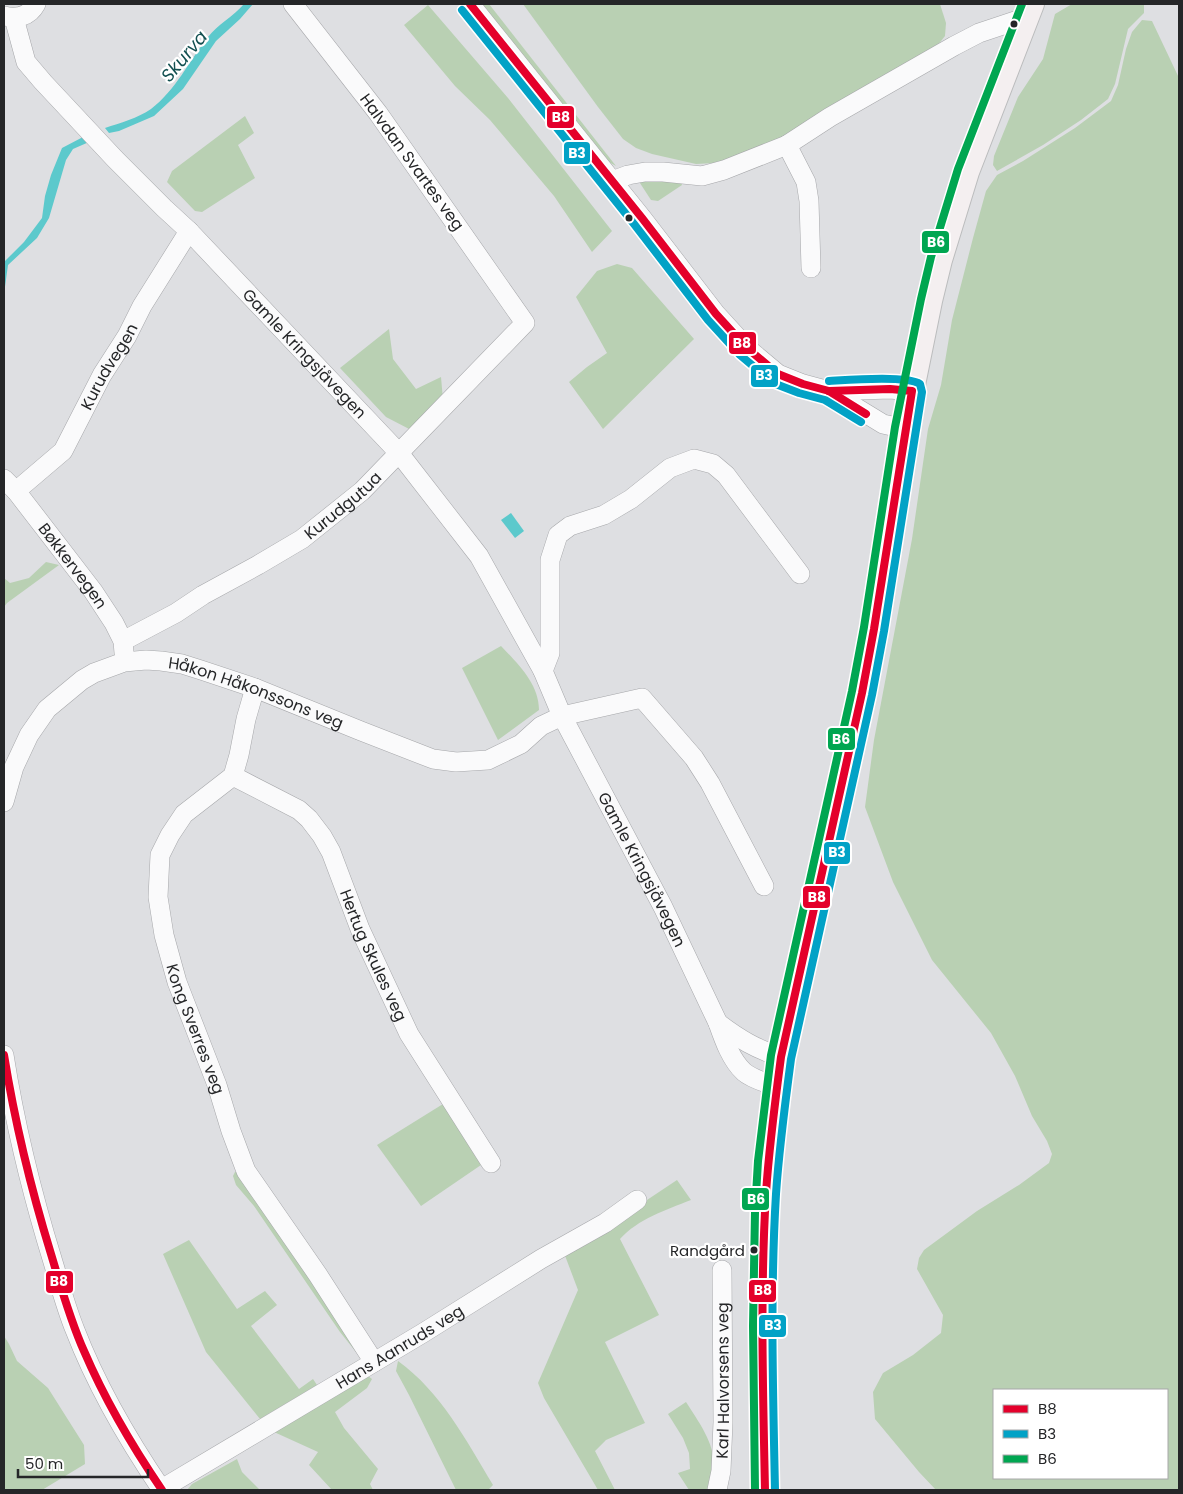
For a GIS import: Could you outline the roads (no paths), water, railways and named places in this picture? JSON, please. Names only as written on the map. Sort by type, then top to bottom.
[{"type":"main road","points":[[765,1490],[763,1335],[765,1212],[768,1162],[781,1057],[862,693],[874,629],[905,428],[931,302],[953,218],[968,172],[1030,11]]},
{"type":"street","name":"Gamle Kringsjåvegen","points":[[36,4],[25,16],[9,17],[26,62],[115,159],[189,231],[399,453],[479,556],[543,671],[562,716],[663,907],[718,1024],[725,1043],[745,1073],[777,1087]]},
{"type":"street","name":"Halvdan Svartes veg","points":[[293,4],[378,113],[525,323]]},
{"type":"street","points":[[470,4],[716,314],[747,348],[778,374],[829,392],[883,424],[905,428]]},
{"type":"street","points":[[612,181],[628,175],[645,172],[702,176],[724,170],[788,145],[830,118],[954,46],[979,33],[1015,21],[1030,11]]},
{"type":"street","points":[[788,145],[806,182],[809,201],[811,268]]},
{"type":"street","name":"Kurudvegen","points":[[10,485],[63,451],[102,375],[189,231]]},
{"type":"street","name":"Kurudgutua","points":[[123,641],[176,613],[302,539],[362,491],[525,323]]},
{"type":"street","points":[[829,392],[890,389],[912,392]]},
{"type":"street","points":[[543,671],[550,653],[550,560],[558,535],[570,526],[604,515],[631,498],[670,468],[694,459],[713,464],[726,475],[800,574]]},
{"type":"street","name":"Bøkkervegen","points":[[10,485],[93,591],[114,623],[123,641],[124,662]]},
{"type":"street","name":"Håkon Håkonssons veg","points":[[4,802],[14,766],[29,735],[47,710],[82,680],[94,673],[124,662],[146,660],[182,664],[255,688],[361,732],[433,759],[456,762],[488,760],[521,744],[541,726],[562,716]]},
{"type":"street","points":[[233,776],[240,755],[246,719],[255,688]]},
{"type":"street","points":[[562,716],[642,698],[694,758],[710,783],[764,886]]},
{"type":"street","name":"Hertug Skules veg","points":[[233,776],[299,810],[309,819],[322,836],[331,852],[360,929],[410,1034],[490,1163]]},
{"type":"street","name":"Kong Sverres veg","points":[[233,776],[184,814],[160,855],[158,897],[164,935],[177,982],[217,1085],[246,1171],[318,1275],[374,1362]]},
{"type":"street","name":"Gamle Kringsjåvegen","points":[[718,1024],[746,1044],[781,1057]]},
{"type":"street","points":[[4,1055],[10,1094],[31,1190],[75,1331],[95,1376],[130,1441],[161,1490]]},
{"type":"street","name":"Hans Aanruds veg","points":[[161,1490],[541,1259],[605,1223],[637,1200]]},
{"type":"street","name":"Karl Halvorsens veg","points":[[717,1490],[721,1471],[722,1431],[722,1270]]},
{"type":"water","points":[[244,4],[253,4],[216,41],[183,89],[154,116],[119,131],[109,133],[105,128],[140,115],[160,101],[175,84],[212,32]]},
{"type":"water","points":[[83,137],[89,142],[73,149],[66,160],[49,218],[37,238],[8,265],[4,294],[4,262],[24,242],[42,218],[45,196],[51,175],[62,148]]},
{"type":"water","points":[[511,513],[524,531],[515,538],[501,520]]},
{"type":"place","name":"Randgård","points":[[754,1250]]},
{"type":"water label","name":"Skurva","points":[[184,56]]}]
